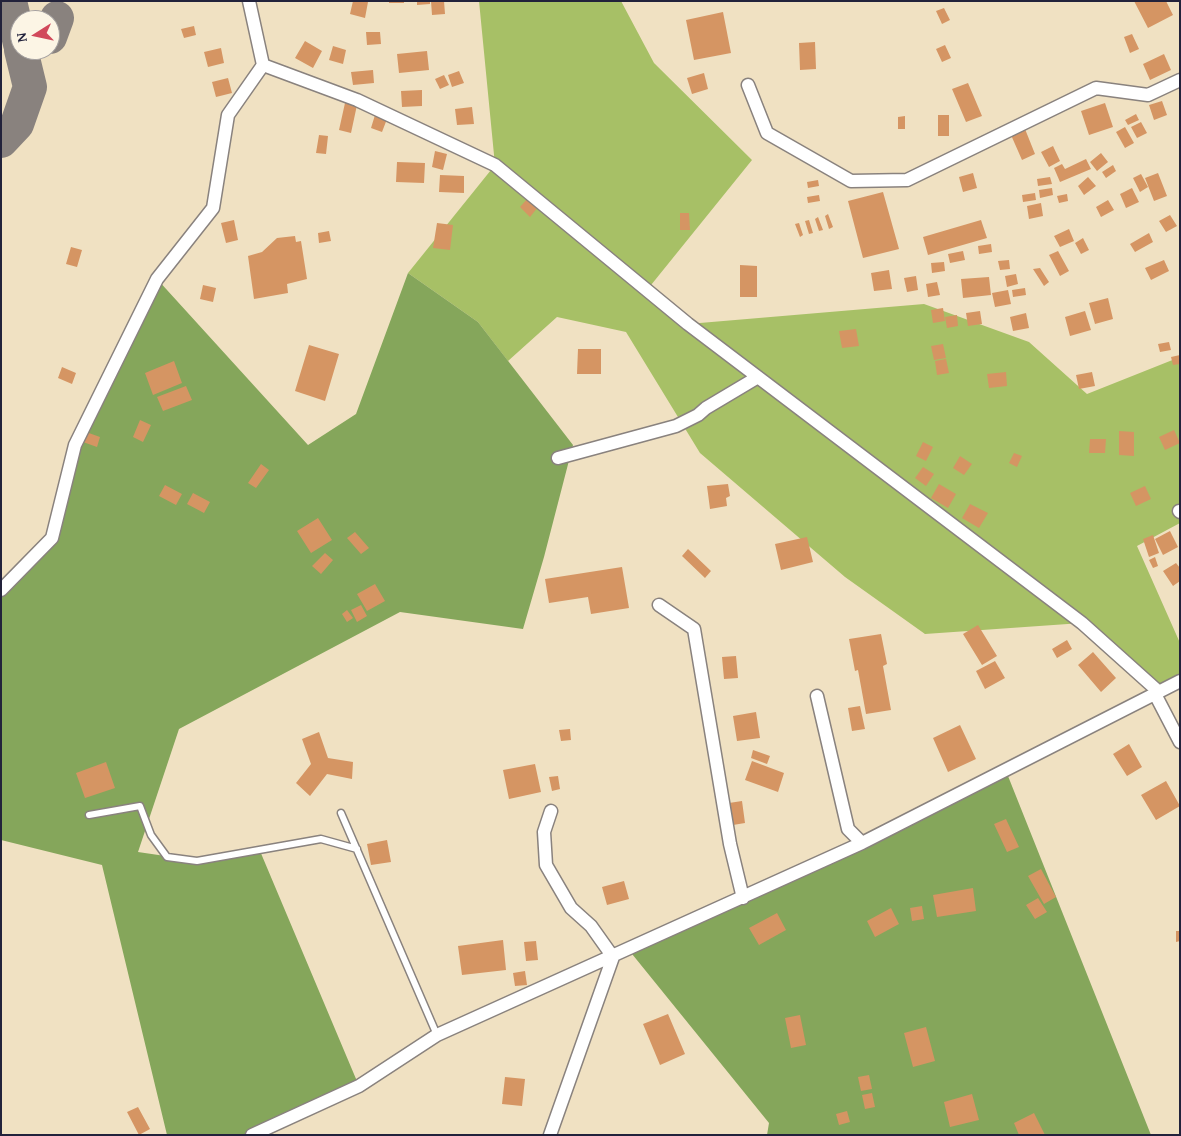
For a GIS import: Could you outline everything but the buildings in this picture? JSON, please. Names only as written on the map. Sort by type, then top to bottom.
[{"type":"street","points":[[1,590],[52,538],[75,445],[157,279],[213,208],[228,116],[263,65],[249,1]]},
{"type":"street","points":[[263,65],[357,100],[495,165],[688,324],[1082,623],[1157,693],[1180,742]]},
{"type":"street","points":[[748,85],[767,133],[851,181],[907,180],[1096,88],[1148,95],[1180,80]]},
{"type":"street","points":[[558,458],[676,426],[698,415],[706,408],[758,377]]},
{"type":"street","points":[[660,606],[694,629],[730,844],[744,898]]},
{"type":"street","points":[[252,1135],[359,1086],[436,1036],[862,844],[1180,681]]},
{"type":"street","points":[[817,696],[848,829],[862,844]]},
{"type":"street","points":[[551,811],[544,832],[546,865],[571,908],[592,926],[614,957]]},
{"type":"street","points":[[550,1135],[614,957]]},
{"type":"lane","points":[[89,815],[140,806],[151,835],[167,857],[197,861],[321,839],[357,849]]},
{"type":"lane","points":[[340,813],[436,1036]]},
{"type":"green space","points":[[479,1],[621,1],[654,63],[752,160],[647,290],[688,324],[924,304],[1029,342],[1087,394],[1180,357],[1180,523],[1137,546],[1180,643],[1180,681],[1159,692],[1082,623],[925,634],[845,577],[700,453],[626,332],[557,317],[508,361],[478,322],[408,273],[495,165]]},
{"type":"green space","points":[[408,273],[478,322],[573,445],[544,557],[523,629],[400,612],[179,729],[138,852],[206,862],[260,851],[359,1086],[252,1135],[167,1135],[102,865],[1,840],[1,590],[52,538],[75,445],[157,279],[308,445],[356,414]]},
{"type":"green space","points":[[1006,771],[1151,1135],[767,1135],[769,1123],[628,949]]},
{"type":"taxiway","points":[[10,1],[12,10]]},
{"type":"taxiway","points":[[1,141],[17,124],[30,87],[23,60]]}]
